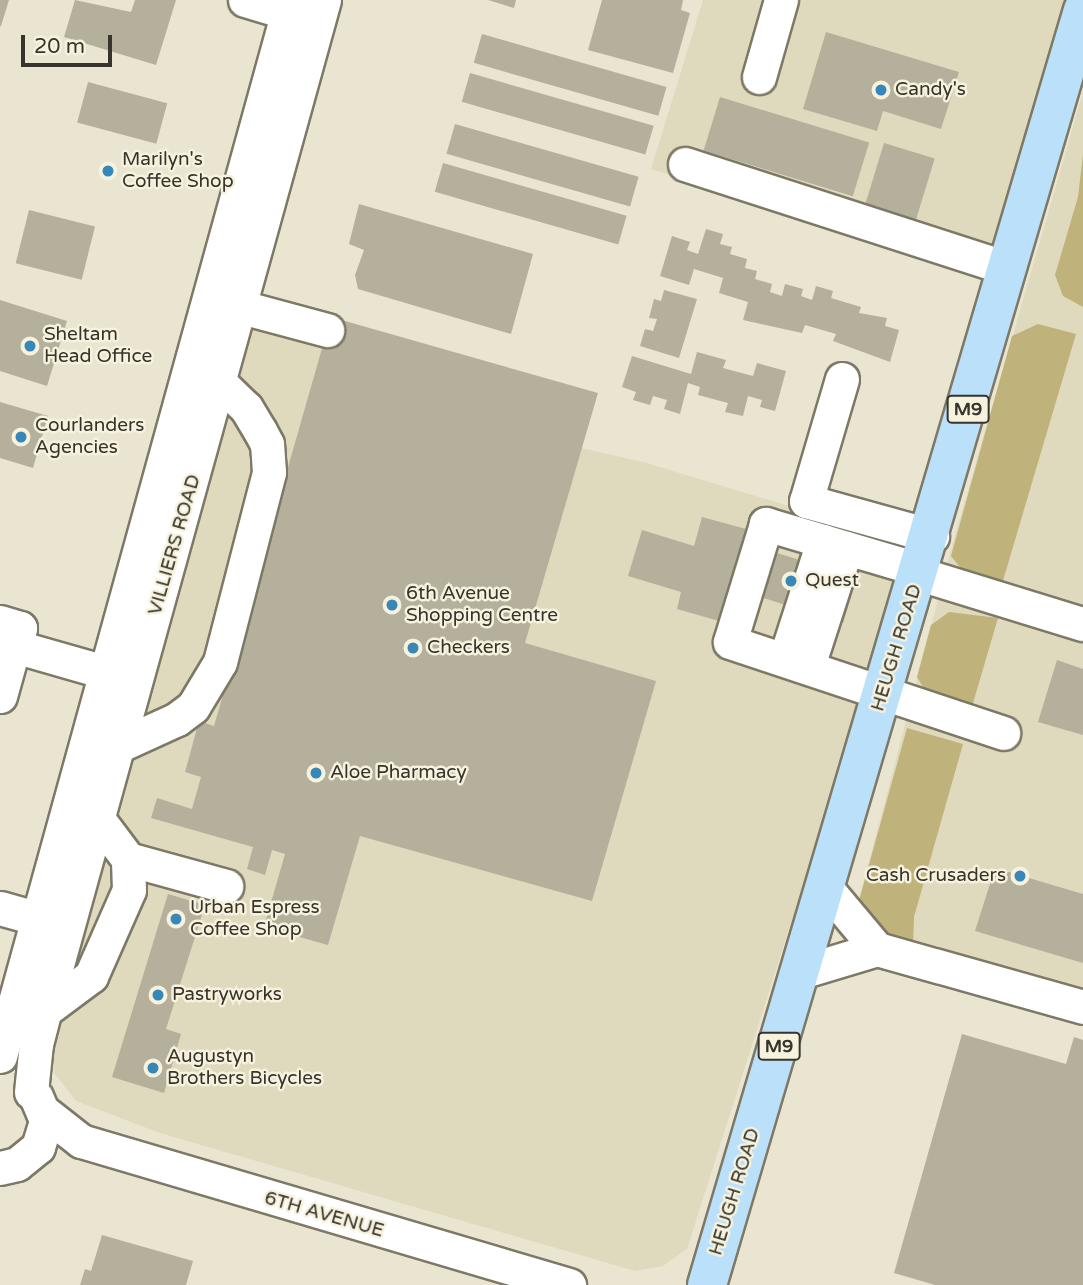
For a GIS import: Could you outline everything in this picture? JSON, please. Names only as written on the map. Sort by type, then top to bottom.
[{"type":"main road","name":"HEUGH ROAD","points":[[707,1285],[924,560],[1083,10]]},
{"type":"street","points":[[245,0],[289,6]]},
{"type":"street","name":"VILLIERS ROAD","points":[[38,1102],[44,1011],[243,306],[324,0]]},
{"type":"street","points":[[759,77],[781,0]]},
{"type":"street","name":"VILLIERS ROAD","points":[[0,1056],[206,299],[289,6]]},
{"type":"street","points":[[685,164],[1007,268]]},
{"type":"street","points":[[206,299],[243,306],[327,330]]},
{"type":"street","points":[[842,379],[806,501],[924,560],[1083,624]]},
{"type":"street","points":[[118,746],[177,719],[193,707],[220,662],[269,472],[267,444],[260,431],[246,408],[221,384]]},
{"type":"street","points":[[814,539],[924,560]]},
{"type":"street","points":[[777,656],[814,539]]},
{"type":"street","points":[[777,656],[814,539]]},
{"type":"street","points":[[0,695],[7,634],[105,672]]},
{"type":"street","points":[[777,656],[1003,733]]},
{"type":"street","points":[[44,1011],[91,976],[129,890],[128,859],[98,818]]},
{"type":"street","points":[[128,859],[226,886]]},
{"type":"street","points":[[826,888],[877,949]]},
{"type":"street","points":[[0,908],[39,919]]},
{"type":"street","points":[[801,972],[877,949],[1083,1007]]},
{"type":"street","name":"6TH AVENUE","points":[[0,1076],[23,1082],[38,1102],[80,1141]]},
{"type":"street","points":[[38,1102],[38,1147]]},
{"type":"street","name":"6TH AVENUE","points":[[2,1170],[29,1157],[38,1147],[80,1141],[569,1285]]},
{"type":"shaded area","points":[[703,0],[1069,0],[987,270],[651,169]]},
{"type":"shaded area","points":[[1083,92],[1083,988],[913,944],[858,904],[952,546]]},
{"type":"shaded area","points":[[1083,154],[1083,307],[1063,296],[1055,275],[1078,197]]},
{"type":"shaded area","points":[[255,295],[581,448],[643,462],[912,543],[687,1249],[663,1266],[635,1271],[160,1133],[76,1101],[55,1074],[49,1047]]},
{"type":"shaded area","points":[[1038,324],[1076,334],[1002,584],[963,571],[951,556],[1012,336]]},
{"type":"shaded area","points":[[949,612],[998,618],[971,710],[927,694],[917,677],[931,625]]},
{"type":"shaded area","points":[[907,728],[963,744],[914,917],[913,944],[870,933],[858,904]]},
{"type":"building","points":[[0,0],[9,0],[1,26],[0,26]]},
{"type":"building","points":[[75,0],[131,12],[135,0],[176,0],[156,65],[64,37]]},
{"type":"building","points":[[488,0],[516,0],[514,8]]},
{"type":"building","points":[[602,0],[683,0],[681,10],[690,13],[673,73],[588,50]]},
{"type":"building","name":"Candy's","points":[[826,32],[959,72],[941,129],[883,111],[877,131],[803,109]]},
{"type":"building","points":[[482,34],[667,87],[658,116],[474,63]]},
{"type":"building","points":[[470,73],[654,126],[645,154],[462,102]]},
{"type":"building","points":[[88,82],[167,103],[156,144],[77,123]]},
{"type":"building","points":[[720,97],[869,143],[853,196],[704,151]]},
{"type":"building","points":[[455,124],[639,177],[630,206],[446,154]]},
{"type":"building","points":[[884,143],[935,158],[913,228],[863,213]]},
{"type":"building","points":[[443,163],[627,216],[618,244],[435,192]]},
{"type":"building","points":[[359,204],[533,254],[511,334],[358,289],[355,275],[364,250],[349,244]]},
{"type":"building","points":[[29,210],[95,226],[82,280],[16,263]]},
{"type":"building","points":[[706,229],[723,234],[720,244],[732,247],[730,254],[747,259],[745,268],[757,271],[755,279],[772,284],[770,292],[782,296],[785,284],[803,289],[801,296],[812,300],[816,286],[833,291],[831,298],[861,307],[859,313],[887,318],[885,326],[899,330],[890,362],[833,341],[836,334],[805,325],[802,333],[743,320],[748,302],[719,293],[723,278],[694,269],[689,285],[660,276],[672,236],[690,242],[687,250],[698,254]]},
{"type":"building","points":[[664,290],[697,299],[679,358],[640,346],[645,329],[653,331],[657,319],[649,318],[654,299],[661,301]]},
{"type":"building","name":"Sheltam Head Office","points":[[0,300],[67,321],[47,386],[0,371]]},
{"type":"building","name":"6th Avenue Shopping Centre","points":[[331,317],[598,393],[525,643],[656,681],[592,901],[360,836],[328,945],[264,927],[285,854],[272,850],[265,875],[247,869],[253,847],[151,818],[157,798],[192,809],[201,777],[185,772],[199,721],[214,726]]},
{"type":"building","points":[[697,352],[726,360],[723,368],[753,376],[757,363],[786,371],[775,411],[760,407],[762,400],[748,396],[743,416],[725,412],[728,403],[698,395],[700,387],[688,383],[680,414],[664,409],[667,400],[653,396],[650,405],[633,400],[636,392],[622,387],[632,356],[691,374]]},
{"type":"building","name":"Courlanders Agencies","points":[[0,402],[48,416],[33,468],[0,458]]},
{"type":"building","points":[[702,517],[746,529],[742,542],[857,578],[843,623],[729,587],[719,621],[677,609],[681,592],[628,576],[642,530],[694,546]]},
{"type":"building","points":[[1057,660],[1083,669],[1083,735],[1038,722]]},
{"type":"building","points":[[995,868],[1083,894],[1083,963],[975,931]]},
{"type":"building","points":[[168,894],[205,905],[166,1029],[181,1034],[164,1093],[112,1077]]},
{"type":"building","points":[[962,1034],[1066,1064],[1074,1037],[1083,1040],[1083,1285],[935,1285],[894,1273]]},
{"type":"building","points":[[102,1235],[193,1261],[186,1285],[80,1285],[85,1269],[91,1271]]},
{"type":"place","name":"Candy's","points":[[881,90]]},
{"type":"place","name":"Marilyn's Coffee Shop","points":[[108,171]]},
{"type":"place","name":"Sheltam Head Office","points":[[30,346]]},
{"type":"place","name":"Courlanders Agencies","points":[[21,437]]},
{"type":"place","name":"Quest","points":[[791,581]]},
{"type":"place","name":"6th Avenue Shopping Centre","points":[[392,605]]},
{"type":"place","name":"Checkers","points":[[413,648]]},
{"type":"place","name":"Aloe Pharmacy","points":[[316,773]]},
{"type":"place","name":"Cash Crusaders","points":[[1020,876]]},
{"type":"place","name":"Urban Espress Coffee Shop","points":[[176,919]]},
{"type":"place","name":"Pastryworks","points":[[158,995]]},
{"type":"place","name":"Augustyn Brothers Bicycles","points":[[153,1068]]}]
